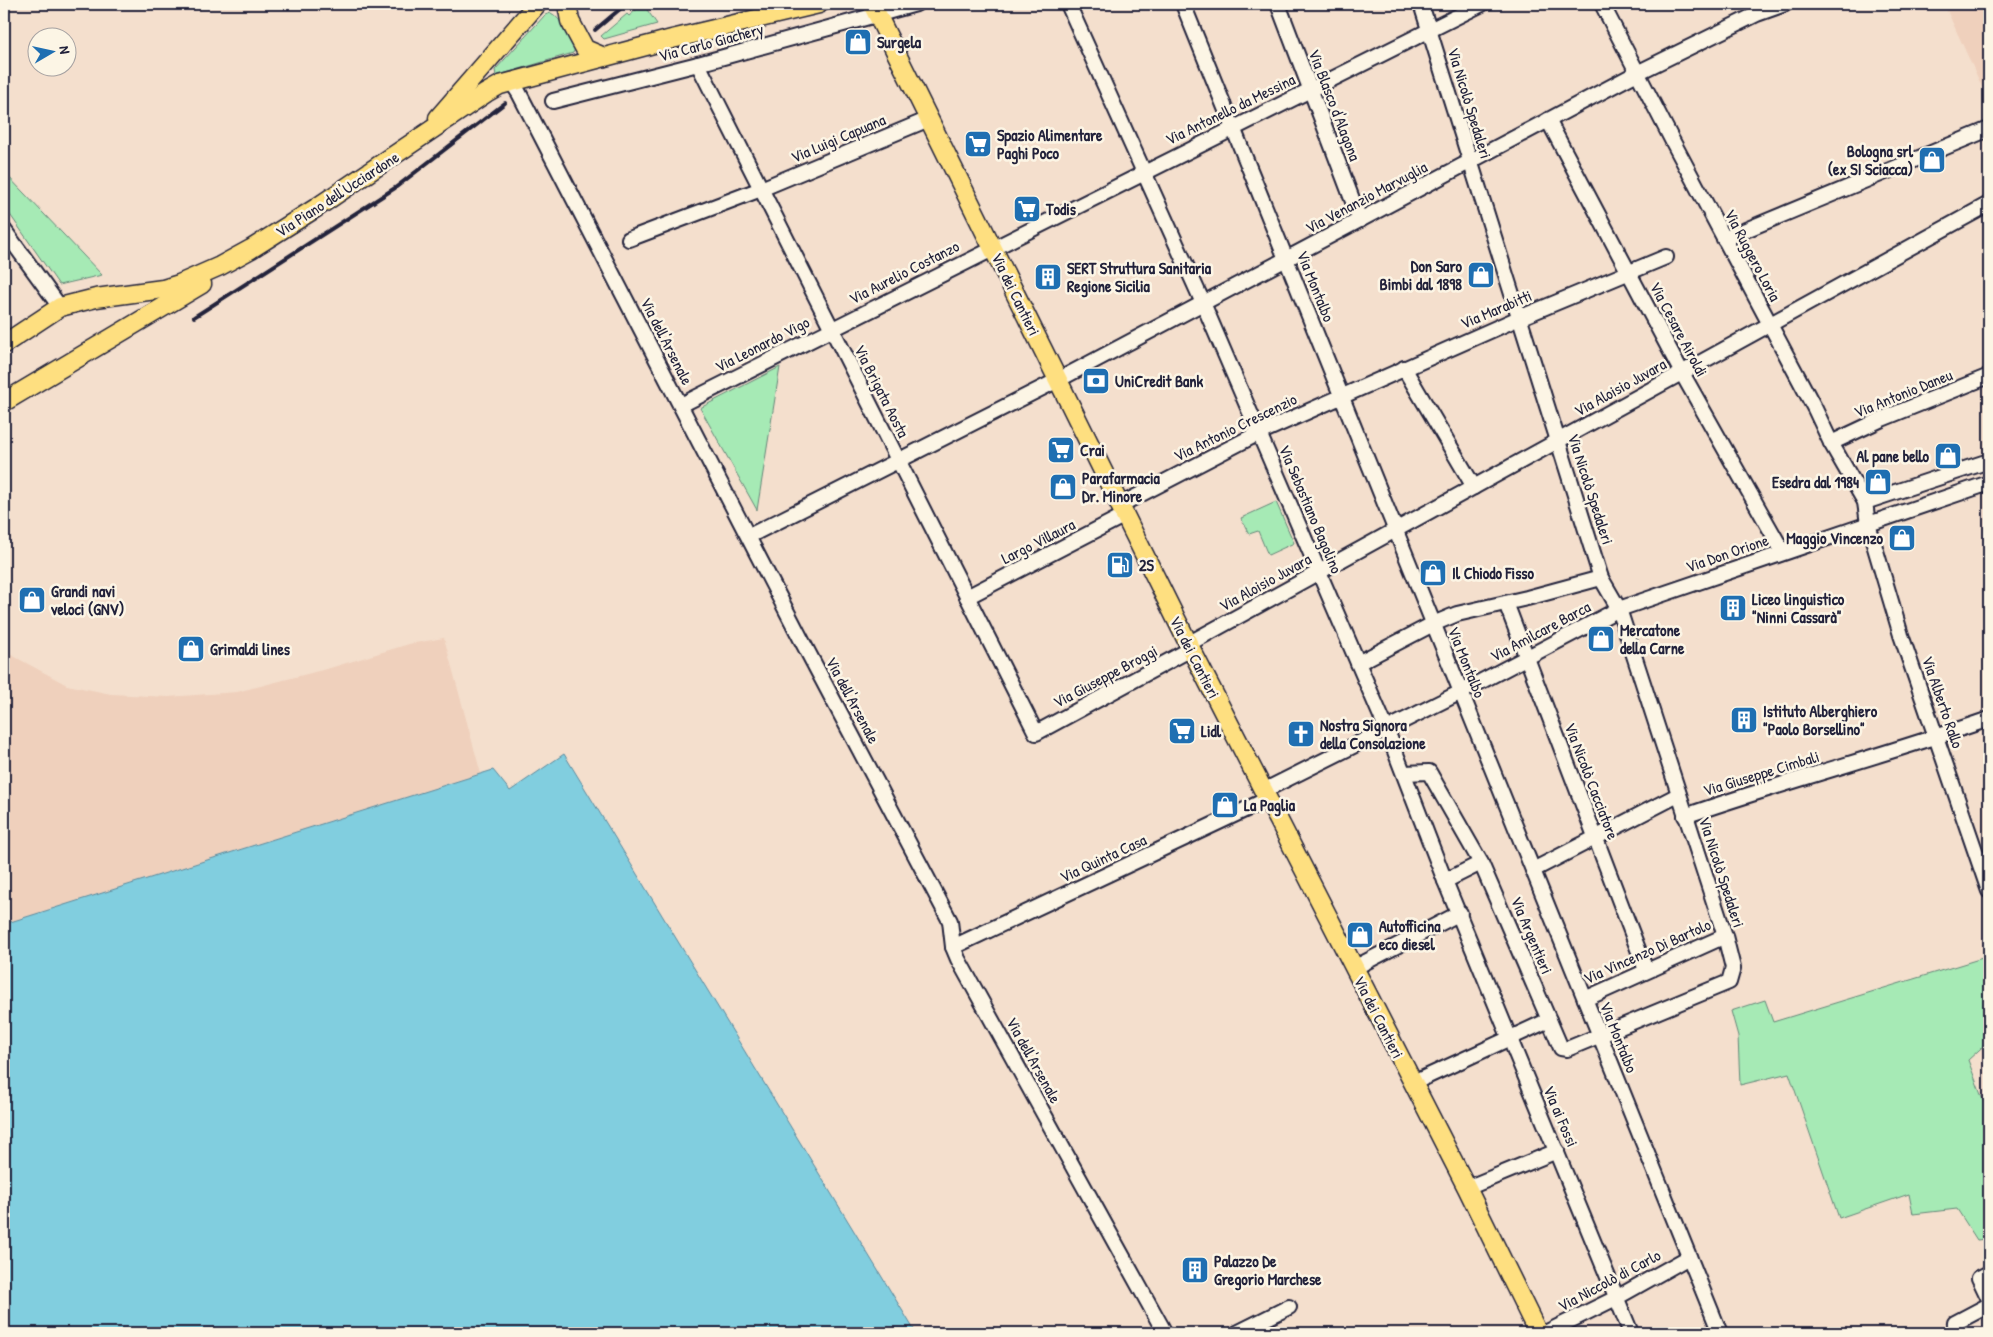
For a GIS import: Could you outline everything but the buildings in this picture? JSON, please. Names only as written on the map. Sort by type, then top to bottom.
[{"type":"main road","points":[[422,137],[537,4]]},
{"type":"main road","points":[[567,4],[570,21],[585,49],[604,57]]},
{"type":"main road","points":[[422,137],[486,93],[512,81],[819,4]]},
{"type":"main road","name":"Via dei Cantieri","points":[[871,12],[929,118],[1190,647],[1467,1188],[1538,1333]]},
{"type":"main road","name":"Via Piano dell'Ucciardone","points":[[4,402],[83,353],[202,284],[251,249],[350,186],[422,137]]},
{"type":"main road","name":"Via Piano dell'Ucciardone","points":[[4,344],[60,307],[96,298],[163,289],[196,277],[251,249]]},
{"type":"street","name":"Via Carlo Giachery","points":[[553,101],[698,64],[871,12],[916,4]]},
{"type":"street","name":"Via Sebastiano Bagolino","points":[[1068,4],[1203,303],[1404,773]]},
{"type":"street","name":"Via Montalbo","points":[[1183,4],[1720,1333]]},
{"type":"street","name":"Via Blasco d'Alagona","points":[[1278,4],[1360,220]]},
{"type":"street","name":"Via Nicolò Spedaleri","points":[[1421,4],[1601,578],[1619,609],[1725,936],[1733,968],[1729,982],[1600,1036]]},
{"type":"street","name":"Via Antonello da Messina","points":[[993,247],[1482,4]]},
{"type":"street","name":"Via Ruggero Loria","points":[[1602,4],[1724,239],[1816,409],[1831,444],[1865,502],[1868,524]]},
{"type":"street","name":"Via Venanzio Marvuglia","points":[[749,536],[1058,380],[1637,73],[1757,14],[1785,4]]},
{"type":"street","name":"Via Brigata Aosta","points":[[698,64],[1036,733]]},
{"type":"street","name":"Via dell'Arsenale","points":[[512,81],[950,921],[953,947],[1164,1333]]},
{"type":"street","name":"Via Luigi Capuana","points":[[629,239],[761,189],[929,118]]},
{"type":"street","name":"Via Cesare Airoldi","points":[[1548,120],[1682,373],[1783,552]]},
{"type":"street","points":[[1724,239],[1989,129]]},
{"type":"street","name":"Via Aloisio Juvara","points":[[1190,647],[1319,572],[1770,324],[1988,209]]},
{"type":"street","points":[[4,230],[60,307]]},
{"type":"street","name":"Via Aurelio Costanzo","points":[[831,329],[993,247]]},
{"type":"street","name":"Via Marabitti","points":[[1341,396],[1666,256]]},
{"type":"street","name":"Via Leonardo Vigo","points":[[681,405],[831,329]]},
{"type":"street","points":[[1404,368],[1474,487]]},
{"type":"street","name":"Via Antonio Daneu","points":[[1831,444],[1882,419],[1989,376]]},
{"type":"street","name":"Via Antonio Crescenzio","points":[[1122,510],[1259,432],[1341,396]]},
{"type":"street","points":[[1865,502],[1989,461]]},
{"type":"street","name":"Via Don Orione","points":[[1619,609],[1989,483]]},
{"type":"street","name":"Largo Villaura","points":[[967,597],[1122,510]]},
{"type":"street","name":"Via Alberto Rallo","points":[[1868,524],[1901,635],[1989,891]]},
{"type":"street","points":[[1358,663],[1433,624],[1457,614],[1601,578]]},
{"type":"street","name":"Via Nicolò Cacciatore","points":[[1506,603],[1646,970]]},
{"type":"street","name":"Via Amilcare Barca","points":[[1265,795],[1386,728],[1461,692],[1619,609]]},
{"type":"street","name":"Via Giuseppe Broggi","points":[[1036,733],[1190,647]]},
{"type":"street","name":"Via Giuseppe Cimbali","points":[[1685,816],[1748,794],[1936,738],[1989,719]]},
{"type":"street","name":"Via Argentieri","points":[[1404,773],[1429,772],[1482,863],[1561,1048],[1567,1049],[1600,1036]]},
{"type":"street","name":"Via ai Fossi","points":[[1404,773],[1445,881],[1460,913],[1631,1333]]},
{"type":"street","name":"Via Quinta Casa","points":[[953,947],[1265,795]]},
{"type":"street","points":[[1533,870],[1678,795]]},
{"type":"street","points":[[1445,881],[1482,863]]},
{"type":"street","points":[[1354,968],[1460,913]]},
{"type":"street","name":"Via Vincenzo Di Bartolo","points":[[1584,999],[1725,936]]},
{"type":"street","points":[[1413,1083],[1549,1020]]},
{"type":"street","points":[[1467,1188],[1557,1151]]},
{"type":"street","name":"Via Niccolò di Carlo","points":[[1545,1333],[1616,1298],[1689,1257]]},
{"type":"street","points":[[1989,1273],[1979,1278],[1989,1299]]},
{"type":"street","points":[[1954,1333],[1955,1323],[1989,1305]]},
{"type":"street","points":[[1237,1333],[1289,1307]]},
{"type":"shaded area","points":[[1944,4],[1989,4],[1989,102]]},
{"type":"shaded area","points":[[444,638],[481,774],[4,924],[4,651],[67,685],[111,694],[168,697],[237,692],[330,668],[409,644]]},
{"type":"green space","points":[[643,4],[657,24],[604,39],[601,36],[627,14],[629,16]]},
{"type":"green space","points":[[551,13],[559,19],[569,35],[575,49],[573,53],[496,76],[495,70],[545,15]]},
{"type":"green space","points":[[4,172],[102,275],[59,285],[4,206]]},
{"type":"green space","points":[[780,367],[757,510],[700,408]]},
{"type":"green space","points":[[1276,502],[1294,543],[1268,555],[1258,531],[1249,534],[1241,518]]},
{"type":"green space","points":[[1989,956],[1989,1041],[1968,1060],[1989,1116],[1989,1243],[1986,1239],[1977,1240],[1957,1209],[1913,1214],[1909,1194],[1839,1218],[1789,1073],[1740,1085],[1738,1036],[1731,1011],[1765,1000],[1773,1022]]},
{"type":"water","points":[[564,754],[916,1333],[4,1333],[4,924],[493,770],[510,791]]},
{"type":"railway","points":[[595,30],[626,4]]},
{"type":"railway","points":[[194,317],[395,188],[505,103]]},
{"type":"place","name":"Surgela","points":[[858,42]]},
{"type":"place","name":"Spazio Alimentare Paghi Poco","points":[[978,144]]},
{"type":"place","name":"Bologna srl (ex SI Sciacca)","points":[[1932,160]]},
{"type":"place","name":"Todis","points":[[1027,209]]},
{"type":"place","name":"Don Saro Bimbi dal 1898","points":[[1481,275]]},
{"type":"place","name":"SERT Struttura Sanitaria Regione Sicilia","points":[[1048,277]]},
{"type":"place","name":"UniCredit Bank","points":[[1096,381]]},
{"type":"place","name":"Crai","points":[[1061,450]]},
{"type":"place","name":"Al pane bello","points":[[1948,456]]},
{"type":"place","name":"Esedra dal 1984","points":[[1878,482]]},
{"type":"place","name":"Parafarmacia Dr. Minore","points":[[1063,487]]},
{"type":"place","name":"Maggio Vincenzo","points":[[1902,538]]},
{"type":"place","name":"2S","points":[[1120,565]]},
{"type":"place","name":"Il Chiodo Fisso","points":[[1433,573]]},
{"type":"place","name":"Grandi navi veloci (GNV)","points":[[32,600]]},
{"type":"place","name":"Liceo linguistico \"Ninni Cassarà\"","points":[[1733,608]]},
{"type":"place","name":"Mercatone della Carne","points":[[1601,639]]},
{"type":"place","name":"Grimaldi lines","points":[[191,649]]},
{"type":"place","name":"Istituto Alberghiero \"Paolo Borsellino\"","points":[[1744,720]]},
{"type":"place","name":"Lidl","points":[[1182,731]]},
{"type":"place","name":"Nostra Signora della Consolazione","points":[[1301,734]]},
{"type":"place","name":"La Paglia","points":[[1225,805]]},
{"type":"place","name":"Autofficina eco diesel","points":[[1360,935]]},
{"type":"place","name":"Palazzo De Gregorio Marchese","points":[[1195,1270]]}]
